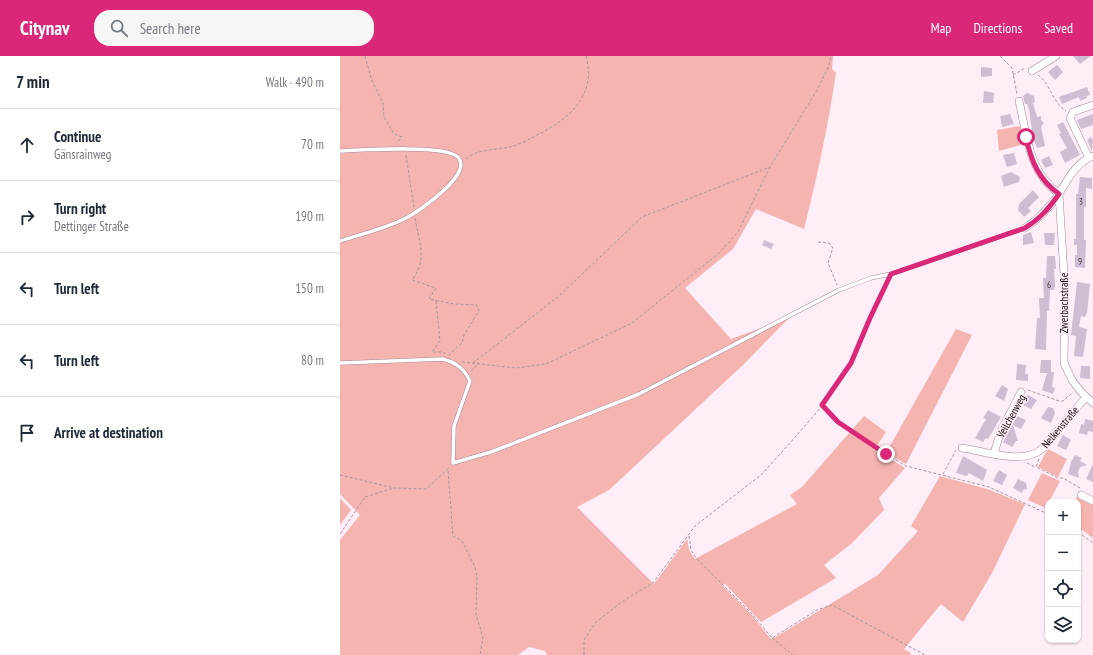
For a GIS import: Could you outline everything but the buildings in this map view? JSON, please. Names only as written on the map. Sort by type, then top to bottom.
[{"type":"street","points":[[1032,71],[1056,56]]},
{"type":"street","points":[[1019,100],[1028,147],[1034,165],[1042,178],[1059,194]]},
{"type":"street","points":[[1025,228],[1042,215],[1059,194],[1076,168],[1092,157],[1071,121],[1071,114],[1093,105]]},
{"type":"street","name":"Zwerbachstraße","points":[[1059,194],[1065,291],[1064,363],[1067,372],[1077,387],[1093,402]]},
{"type":"street","name":"Veilchenweg","points":[[994,453],[1001,431],[1022,392]]},
{"type":"street","name":"Nelkenstraße","points":[[962,448],[1023,457],[1039,452],[1086,397]]},
{"type":"street","points":[[1081,495],[1093,501]]},
{"type":"lane","points":[[340,151],[395,149],[433,151],[448,153],[456,156],[461,163],[461,170],[444,191],[406,219],[340,241]]},
{"type":"lane","points":[[340,363],[443,359],[451,361],[464,370],[470,381],[454,426],[453,462],[491,452],[639,394],[838,290],[871,278],[891,274],[1025,228]]},
{"type":"path","points":[[365,56],[372,81],[383,103],[384,117],[394,134],[401,135],[402,138],[395,147]]},
{"type":"path","points":[[461,163],[473,154],[513,146],[549,129],[563,120],[573,111],[586,88],[589,75],[586,56]]},
{"type":"path","points":[[451,361],[516,368],[546,364],[632,323],[718,254],[738,232],[770,167],[817,90],[828,68],[831,56]]},
{"type":"path","points":[[1000,56],[1012,68],[1019,100]]},
{"type":"path","points":[[1013,75],[1025,68],[1041,76],[1061,108],[1071,114]]},
{"type":"path","points":[[407,157],[413,201]]},
{"type":"path","points":[[472,363],[559,296],[642,217],[770,167]]},
{"type":"path","points":[[415,212],[422,254],[420,270],[412,280],[436,288],[429,299],[477,305],[479,311],[464,335],[462,343],[449,355],[442,352],[432,352],[440,341],[436,301]]},
{"type":"path","points":[[818,242],[829,243],[833,248],[828,263],[838,290]]},
{"type":"path","points":[[584,655],[584,640],[596,622],[622,601],[653,583],[695,526],[761,474],[822,405],[851,363],[891,274]]},
{"type":"path","points":[[470,381],[470,371],[480,364]]},
{"type":"path","name":"Veilchenweg","points":[[1022,392],[1031,390],[1059,401],[1063,401],[1077,387]]},
{"type":"path","points":[[822,405],[850,432],[906,466],[989,487],[1045,513]]},
{"type":"path","points":[[942,475],[956,450],[962,448]]},
{"type":"path","points":[[1036,467],[1041,456],[1039,452]]},
{"type":"path","points":[[1031,465],[1079,486],[1081,495]]},
{"type":"path","points":[[340,475],[394,488],[426,490],[448,471],[453,536],[462,541],[475,566],[477,576],[476,615],[483,637],[480,655]]},
{"type":"path","points":[[340,534],[365,497],[394,488]]},
{"type":"path","points":[[688,534],[691,550],[697,560],[752,614],[772,638],[793,655]]},
{"type":"path","points":[[1081,534],[1093,543]]},
{"type":"path","points":[[772,638],[817,610],[832,605],[925,655]]},
{"type":"shaded area","points":[[340,56],[833,56],[832,69],[836,73],[833,93],[822,152],[804,229],[756,209],[733,249],[685,288],[731,339],[789,318],[744,364],[609,490],[577,507],[654,584],[687,539],[689,550],[695,559],[797,504],[790,495],[802,487],[864,416],[886,432],[875,449],[905,468],[879,498],[884,510],[851,544],[824,565],[836,578],[761,622],[725,584],[722,585],[751,614],[771,639],[774,638],[878,575],[918,531],[911,526],[940,476],[987,489],[1025,504],[992,573],[963,622],[941,604],[904,649],[911,653],[910,655],[547,655],[545,651],[529,647],[518,655],[340,655],[340,540],[360,515],[340,494]]},
{"type":"shaded area","points":[[1020,126],[1024,144],[999,151],[997,130]]},
{"type":"shaded area","points":[[956,329],[972,335],[906,464],[886,453]]},
{"type":"shaded area","points":[[1048,449],[1067,459],[1058,477],[1038,467]]},
{"type":"shaded area","points":[[1042,473],[1060,481],[1051,499],[1045,499],[1045,508],[1028,500]]},
{"type":"shaded area","points":[[340,498],[351,510],[340,525]]},
{"type":"shaded area","points":[[1081,499],[1093,505],[1093,538],[1081,529]]},
{"type":"route","points":[[886,454],[856,436],[838,422],[822,405],[851,363],[891,274],[1025,228],[1042,215],[1059,194],[1047,184],[1038,173],[1028,147],[1026,137]]}]
